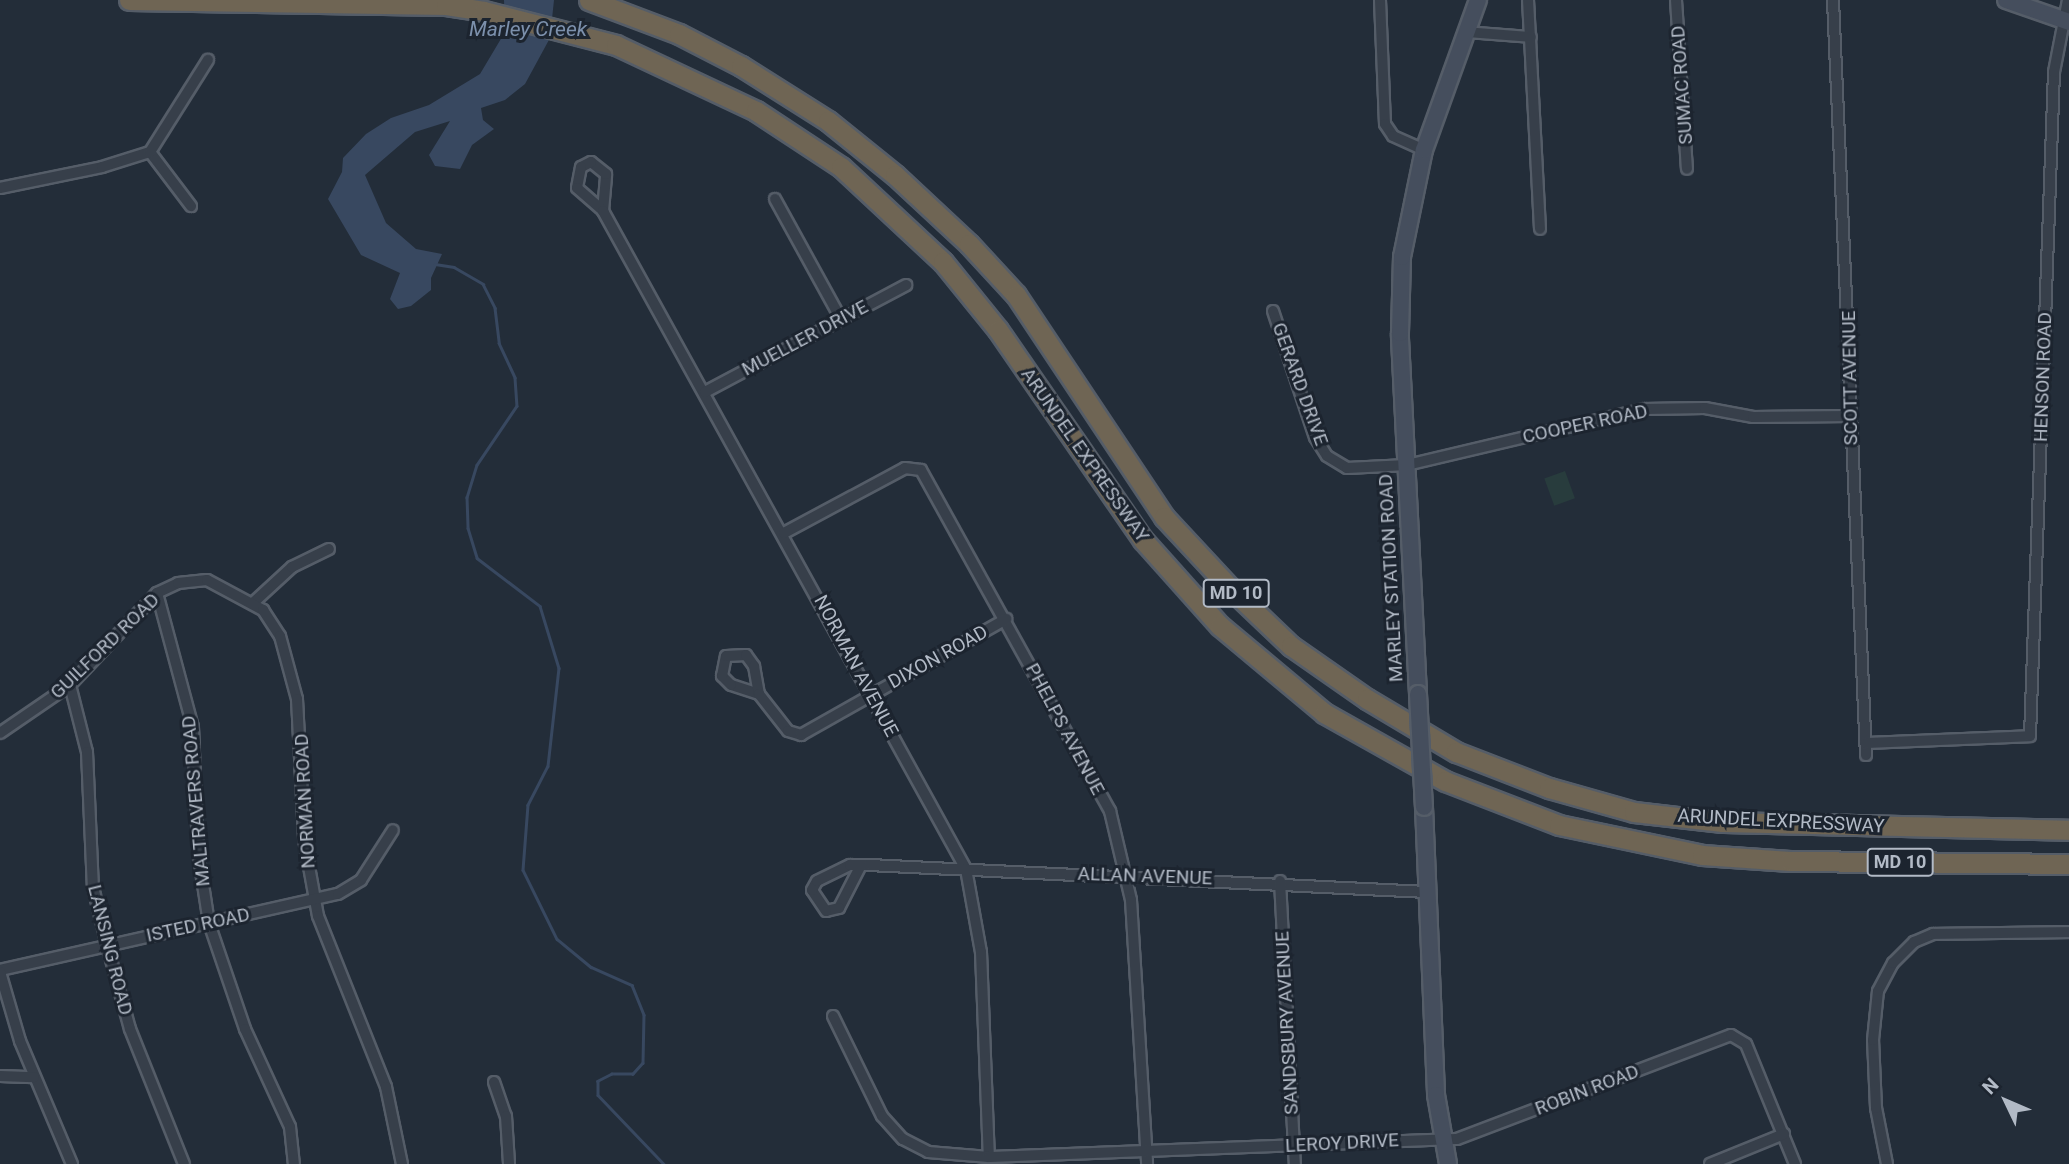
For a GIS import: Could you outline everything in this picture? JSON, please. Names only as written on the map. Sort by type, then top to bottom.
[{"type":"highway","name":"ARUNDEL EXPRESSWAY","points":[[129,0],[446,5],[484,11],[574,32],[663,64],[756,111],[811,145],[889,208],[980,307],[1121,511],[1185,590],[1273,674],[1377,746],[1445,781],[1531,817],[1669,850],[1790,861],[2069,864]]},
{"type":"highway","name":"ARUNDEL EXPRESSWAY","points":[[589,0],[679,34],[741,66],[828,121],[895,175],[969,244],[1016,295],[1164,517],[1229,587],[1291,646],[1367,699],[1456,752],[1549,788],[1634,811],[1723,822],[2069,830]]},
{"type":"main road","name":"MARLEY STATION ROAD","points":[[1448,1164],[1434,1077],[1429,892],[1407,465],[1402,269],[1423,150],[1478,0]]},
{"type":"main road","points":[[2006,0],[2067,21]]},
{"type":"street","points":[[1380,0],[1385,124],[1393,136],[1423,150]]},
{"type":"street","points":[[1528,0],[1540,229]]},
{"type":"street","name":"SUMAC ROAD","points":[[1676,0],[1687,169]]},
{"type":"street","name":"SCOTT AVENUE","points":[[1833,0],[1866,755]]},
{"type":"street","name":"HENSON ROAD","points":[[1866,743],[2030,736],[2054,72],[2057,42],[2067,21],[2068,0]]},
{"type":"street","points":[[1466,32],[1531,37]]},
{"type":"street","points":[[0,188],[102,167],[150,152],[208,60]]},
{"type":"street","points":[[150,152],[191,206]]},
{"type":"street","points":[[775,199],[841,318]]},
{"type":"street","name":"NORMAN AVENUE","points":[[603,211],[784,533],[966,869],[981,952],[989,1157]]},
{"type":"street","name":"MUELLER DRIVE","points":[[705,393],[905,285]]},
{"type":"street","name":"GERARD DRIVE","points":[[1273,311],[1315,437],[1327,456],[1347,468],[1407,465]]},
{"type":"street","name":"COOPER ROAD","points":[[1407,465],[1644,409],[1705,408],[1753,417],[1850,416]]},
{"type":"street","name":"PHELPS AVENUE","points":[[784,533],[905,468],[921,470],[1006,619],[1110,811],[1128,876],[1147,1158]]},
{"type":"street","points":[[254,602],[292,567],[329,549]]},
{"type":"street","name":"GUILFORD ROAD","points":[[0,733],[70,685],[157,593],[178,583],[207,580],[254,602]]},
{"type":"street","name":"MALTRAVERS ROAD","points":[[157,593],[193,727],[198,852],[209,923],[244,1029],[290,1127],[293,1164]]},
{"type":"street","name":"NORMAN ROAD","points":[[254,602],[280,636],[297,699],[304,839],[314,900],[335,969],[386,1087],[402,1164]]},
{"type":"street","name":"DIXON ROAD","points":[[759,694],[788,732],[801,735],[1006,619]]},
{"type":"street","name":"LANSING ROAD","points":[[70,685],[87,752],[93,887],[130,1028],[184,1164]]},
{"type":"street","name":"ISTED ROAD","points":[[0,971],[314,900],[354,886],[393,831]]},
{"type":"street","name":"ALLAN AVENUE","points":[[861,865],[839,908],[826,911],[812,890],[817,881],[832,871],[861,865],[1280,881],[1429,892]]},
{"type":"street","name":"SANDSBURY AVENUE","points":[[1280,881],[1295,1164]]},
{"type":"street","points":[[1887,1164],[1877,1108],[1873,1040],[1878,991],[1893,963],[1914,942],[1933,934],[2069,932]]},
{"type":"street","points":[[0,971],[34,1077],[72,1164]]},
{"type":"street","name":"LEROY DRIVE","points":[[833,1016],[882,1116],[903,1139],[928,1152],[989,1157],[1147,1158],[1294,1146],[1442,1139]]},
{"type":"street","name":"ROBIN ROAD","points":[[1442,1139],[1457,1139],[1731,1035],[1746,1044],[1784,1134]]},
{"type":"street","points":[[0,1076],[34,1077]]},
{"type":"street","points":[[494,1082],[506,1116],[509,1164]]},
{"type":"street","points":[[1710,1164],[1784,1134],[1795,1164]]},
{"type":"green space","points":[[1565,471],[1575,498],[1554,506],[1544,479]]},
{"type":"water","name":"Marley Creek","points":[[504,0],[554,0],[550,38],[525,84],[505,100],[481,108],[483,120],[494,129],[472,145],[460,169],[435,166],[429,155],[450,121],[415,132],[365,175],[386,223],[416,249],[442,254],[431,278],[431,290],[411,306],[398,309],[390,299],[400,273],[361,255],[328,199],[342,172],[343,158],[366,134],[391,118],[429,105],[480,74],[505,32]]},
{"type":"waterway","name":"Marley Creek","points":[[435,264],[454,267],[483,284],[495,308],[499,343],[515,378],[517,406],[477,465],[467,497],[468,528],[477,558],[540,606],[559,668],[548,766],[528,805],[523,870],[557,939],[591,967],[632,985],[644,1015],[643,1063],[633,1074],[612,1074],[598,1081],[598,1095],[664,1164]]}]
